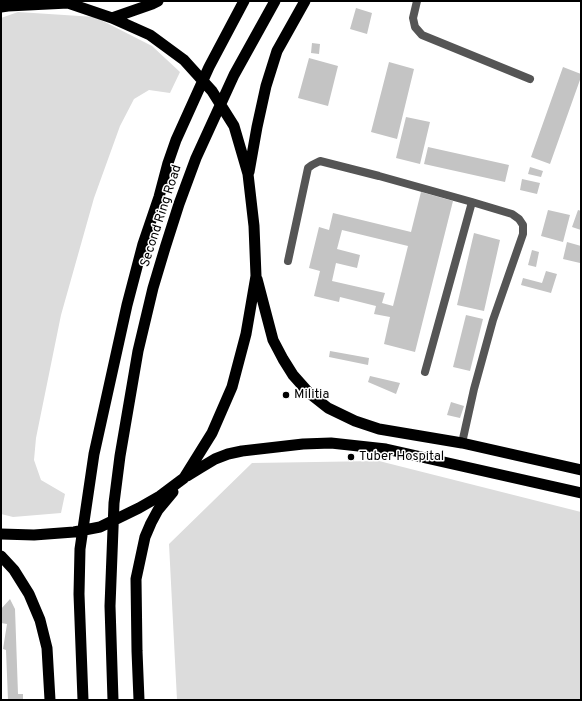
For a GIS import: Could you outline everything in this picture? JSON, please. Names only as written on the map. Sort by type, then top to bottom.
[{"type":"highway","points":[[112,18],[158,1]]},
{"type":"highway","name":"Second Ring Road","points":[[83,700],[79,594],[80,549],[94,454],[129,297],[143,244],[176,140],[210,67],[244,1]]},
{"type":"highway","name":"Second Ring Road","points":[[113,700],[110,606],[114,503],[120,456],[138,351],[154,288],[179,204],[196,158],[234,75],[275,1]]},
{"type":"highway","points":[[248,174],[266,86],[277,50],[305,1]]},
{"type":"highway","points":[[1,7],[67,2],[112,18],[150,36],[184,60],[212,91],[234,126],[248,174],[254,226],[256,276],[246,334],[232,387],[212,433],[184,478],[164,502],[144,537],[136,579],[139,700]]},
{"type":"highway","points":[[256,276],[273,340],[283,360],[293,375],[309,393],[328,408],[355,421],[379,429],[462,443],[581,470]]},
{"type":"highway","points":[[1,534],[34,535],[74,532],[100,527],[160,496],[184,478],[215,459],[242,451],[303,444],[331,444],[386,449],[581,493]]},
{"type":"highway","points":[[1,556],[14,570],[30,594],[40,620],[47,648],[50,700]]},
{"type":"street","points":[[417,1],[413,18],[415,27],[422,35],[530,79]]},
{"type":"street","points":[[288,261],[308,168],[320,161],[472,202],[512,214],[520,219],[524,225],[523,234],[493,320],[474,390],[462,443]]},
{"type":"street","points":[[425,372],[472,202]]},
{"type":"shaded area","points":[[18,12],[95,17],[152,46],[180,72],[170,93],[149,90],[134,99],[120,126],[94,198],[61,315],[36,438],[34,460],[41,480],[65,494],[61,513],[13,517],[1,514],[1,18]]},
{"type":"shaded area","points":[[379,461],[581,512],[581,700],[177,700],[169,544],[252,463]]},
{"type":"building","points":[[356,8],[372,13],[367,34],[350,29]]},
{"type":"building","points":[[312,43],[320,44],[319,54],[311,53]]},
{"type":"building","points":[[309,58],[338,66],[328,106],[298,98]]},
{"type":"building","points":[[389,62],[414,69],[397,139],[371,132]]},
{"type":"building","points":[[563,67],[581,74],[581,77],[550,164],[531,157]]},
{"type":"building","points":[[406,117],[430,122],[420,164],[396,158]]},
{"type":"building","points":[[428,147],[509,165],[505,182],[424,164]]},
{"type":"building","points":[[530,167],[543,171],[541,177],[528,174]]},
{"type":"building","points":[[522,179],[540,183],[537,194],[520,190]]},
{"type":"building","points":[[421,192],[453,201],[415,352],[384,344],[390,317],[374,314],[376,306],[340,297],[339,302],[314,296],[320,271],[309,268],[319,227],[329,230],[333,213],[411,232]],"holes":[[[342,230],[408,246],[393,306],[382,303],[385,293],[332,281],[336,263],[357,268],[360,255],[337,249]]]},
{"type":"building","points":[[548,210],[570,215],[563,242],[541,236]]},
{"type":"building","points":[[578,210],[581,211],[581,230],[572,227]]},
{"type":"building","points":[[474,233],[500,240],[484,311],[457,305]]},
{"type":"building","points":[[567,242],[581,246],[580,263],[563,259]]},
{"type":"building","points":[[532,250],[539,252],[536,267],[528,265]]},
{"type":"building","points":[[546,271],[557,274],[551,293],[521,285],[523,278],[542,283]]},
{"type":"building","points":[[466,315],[483,319],[470,371],[453,367]]},
{"type":"building","points":[[330,351],[369,358],[368,365],[329,357]]},
{"type":"building","points":[[370,376],[400,383],[396,394],[368,382]]},
{"type":"building","points":[[451,402],[464,406],[460,418],[447,415]]},
{"type":"building","points":[[10,599],[15,609],[18,694],[23,694],[23,700],[8,700],[6,650],[3,649],[7,624],[1,623],[1,609]]},
{"type":"place","name":"Militia","points":[[286,395]]},
{"type":"place","name":"Tuber Hospital","points":[[351,457]]}]
